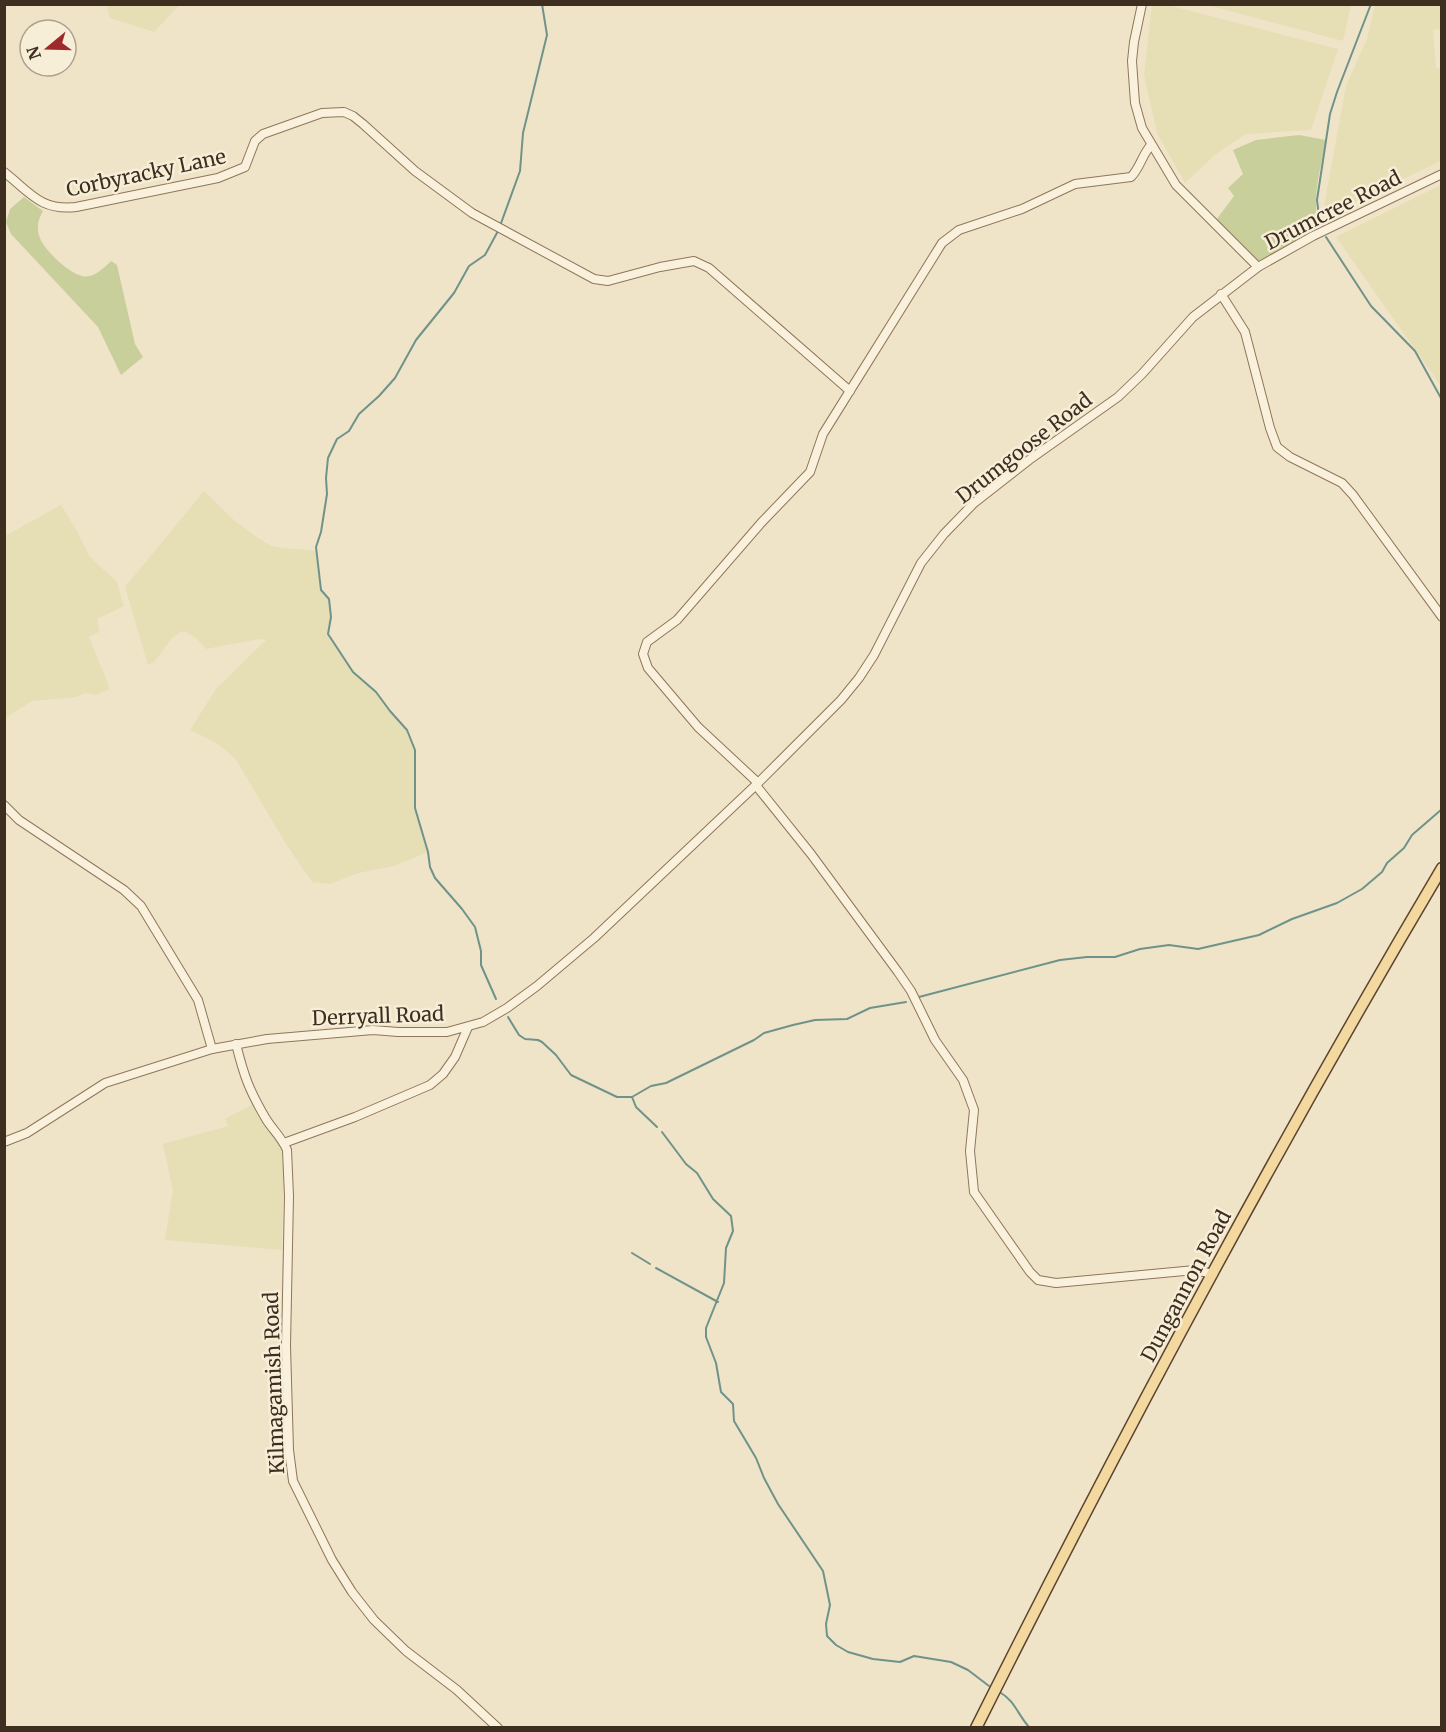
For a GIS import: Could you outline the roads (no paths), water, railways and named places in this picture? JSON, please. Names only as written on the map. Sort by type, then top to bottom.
[{"type":"main road","name":"Dungannon Road","points":[[976,1728],[1074,1534],[1327,1063],[1442,868]]},
{"type":"street","name":"Drumcree Road","points":[[1142,4],[1134,42],[1133,82],[1138,118],[1151,145],[1176,185],[1258,267],[1313,236],[1442,174]]},
{"type":"street","name":"Corbyracky Lane","points":[[4,172],[51,207],[76,207],[218,178],[245,167],[255,141],[263,134],[335,111],[353,116],[415,171],[472,213],[594,279],[608,281],[660,267],[694,261],[709,268],[850,391]]},
{"type":"street","points":[[1151,145],[1143,154],[1137,170],[1131,177],[1075,183],[1022,209],[959,230],[942,243],[823,434],[810,472],[761,523],[677,620],[647,642],[643,650],[646,664],[680,705],[719,748],[756,781],[911,991],[935,1040],[963,1080],[974,1110],[970,1151],[974,1192],[1030,1272],[1038,1280],[1056,1283],[1195,1270],[1213,1274]]},
{"type":"street","name":"Drumgoose Road","points":[[757,784],[841,700],[859,678],[874,655],[921,563],[974,503],[1118,397],[1193,317],[1258,267]]},
{"type":"street","points":[[1221,294],[1245,332],[1277,447],[1290,457],[1342,483],[1442,617]]},
{"type":"street","name":"Derryall Road","points":[[4,1142],[27,1133],[105,1083],[212,1049],[267,1039],[362,1030],[438,1033],[468,1027],[497,1015],[537,986],[594,938],[757,784]]},
{"type":"street","points":[[4,805],[19,820],[124,890],[141,906],[198,1000],[212,1049]]},
{"type":"street","points":[[284,1143],[355,1117],[430,1085],[443,1074],[455,1057],[468,1027]]},
{"type":"street","name":"Kilmagamish Road","points":[[236,1044],[245,1081],[268,1122],[284,1143],[288,1160],[286,1337],[289,1450],[293,1481],[332,1560],[352,1592],[374,1620],[406,1652],[457,1690],[498,1728]]},
{"type":"waterway","points":[[500,226],[520,171],[523,133],[547,35],[542,4]]},
{"type":"waterway","points":[[1320,225],[1317,200],[1330,114],[1371,4]]},
{"type":"waterway","points":[[496,999],[481,965],[481,951],[475,927],[435,878],[430,867],[415,808],[415,750],[407,730],[376,692],[353,672],[328,634],[331,617],[329,599],[321,590],[316,547],[321,532],[327,494],[328,458],[337,439],[349,431],[359,414],[395,378],[416,340],[454,293],[469,266],[485,255],[498,231]]},
{"type":"waterway","points":[[1326,237],[1371,306],[1415,351],[1442,400]]},
{"type":"waterway","points":[[919,997],[1060,960],[1115,957],[1140,949],[1169,945],[1198,949],[1259,935],[1292,919],[1337,903],[1362,889],[1382,872],[1387,863],[1404,848],[1412,835],[1442,809]]},
{"type":"waterway","points":[[632,1097],[651,1086],[666,1083],[764,1033],[815,1020],[847,1019],[870,1008],[906,1002]]},
{"type":"waterway","points":[[508,1017],[519,1035],[525,1039],[542,1042],[556,1055],[571,1075],[617,1097],[632,1097],[636,1107],[657,1127]]},
{"type":"waterway","points":[[662,1132],[686,1164],[697,1173],[713,1199],[731,1216],[733,1231],[726,1248],[724,1283],[706,1328],[706,1337],[716,1363],[721,1392],[733,1404],[734,1421],[756,1458],[778,1504],[823,1571],[830,1605],[826,1624],[827,1636],[848,1652],[873,1659],[900,1662],[914,1656],[951,1662],[968,1670],[989,1686]]},
{"type":"waterway","points":[[632,1253],[650,1264]]},
{"type":"waterway","points":[[656,1268],[718,1302]]},
{"type":"waterway","points":[[1001,1693],[1010,1700],[1030,1728]]}]
